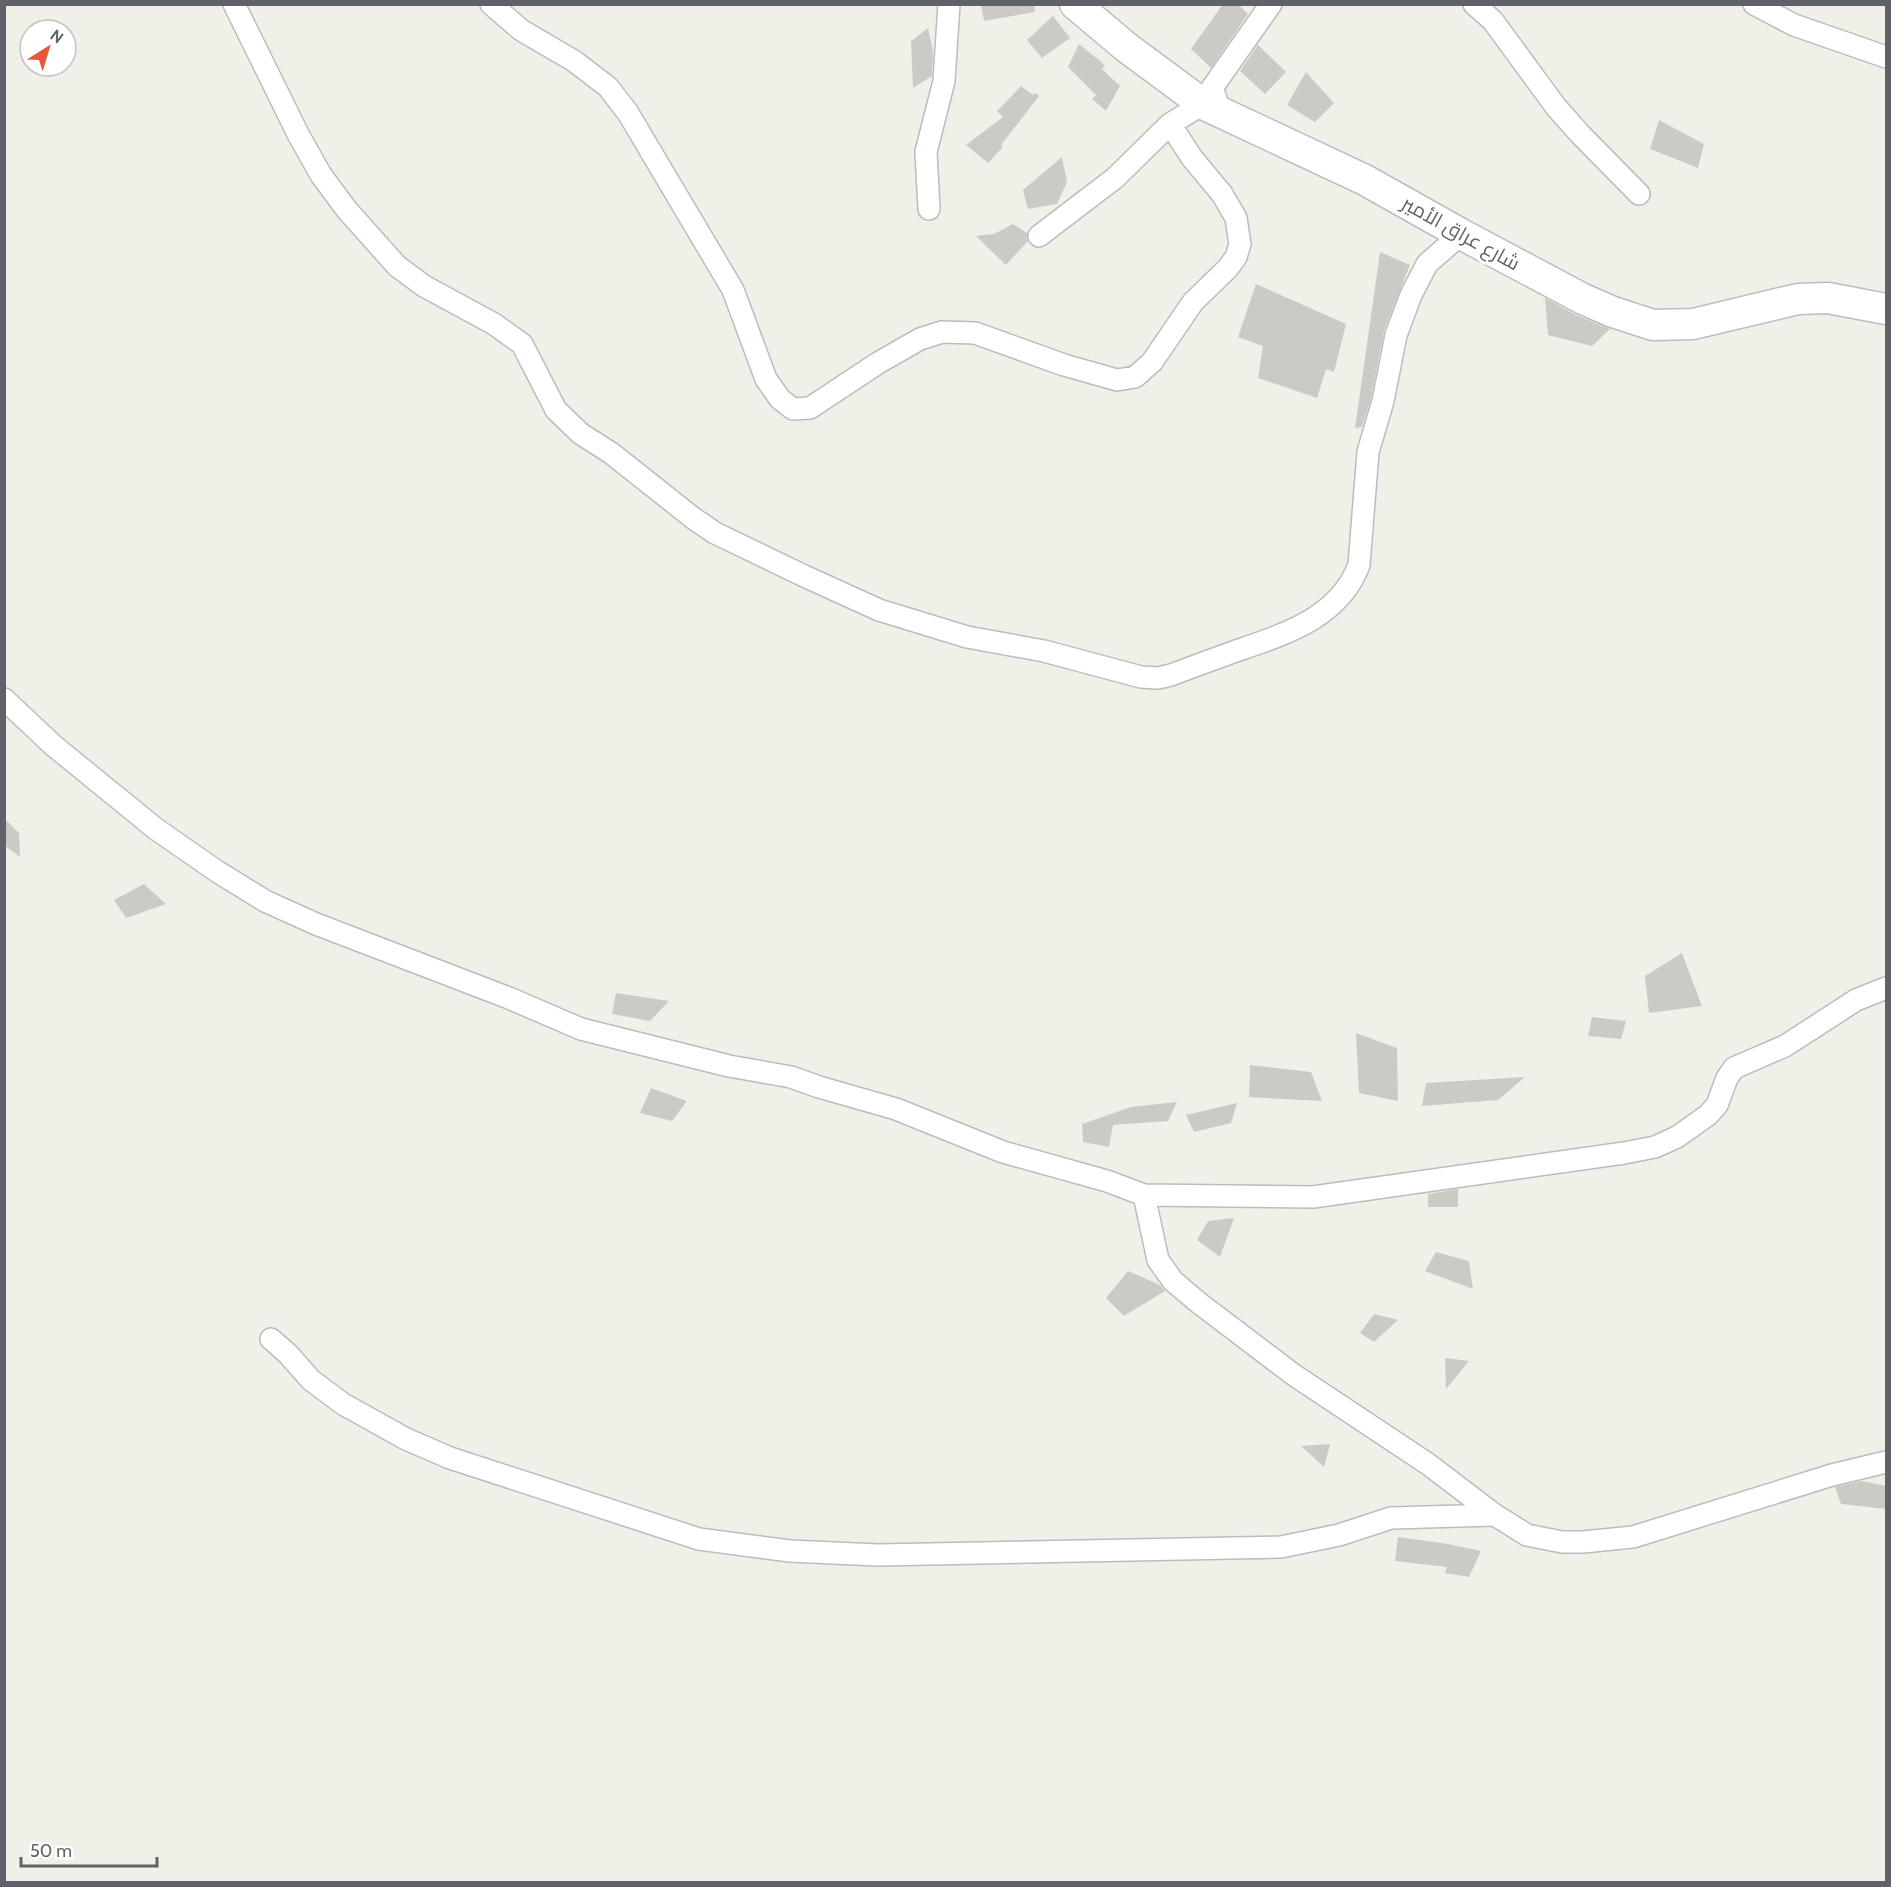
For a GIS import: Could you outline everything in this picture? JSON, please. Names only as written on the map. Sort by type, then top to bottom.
[{"type":"main road","name":"شارع عراق الأمير","points":[[1075,4],[1126,47],[1212,108],[1365,180],[1583,299],[1613,312],[1653,325],[1693,324],[1798,300],[1828,298],[1887,309]]},
{"type":"street","points":[[234,4],[298,134],[321,175],[347,210],[372,238],[398,266],[424,286],[494,324],[522,344],[556,410],[564,419],[693,518],[737,544],[879,610],[967,637],[1044,651],[1141,677],[1158,678],[1171,675],[1290,633],[1319,614],[1343,594],[1353,581],[1359,565],[1368,452],[1383,401],[1396,335],[1426,264],[1461,234]]},
{"type":"street","points":[[491,4],[521,30],[574,61],[608,87],[628,113],[733,290],[766,379],[780,399],[793,409],[810,408],[911,344],[942,332],[975,333],[1064,365],[1117,380],[1135,377],[1152,362],[1193,302],[1228,268],[1236,257],[1240,244],[1236,218],[1222,194],[1192,158],[1170,124]]},
{"type":"street","points":[[929,209],[926,152],[944,81],[949,4]]},
{"type":"street","points":[[1039,236],[1115,178],[1170,124],[1212,108],[1212,88],[1271,4]]},
{"type":"street","points":[[1474,4],[1493,21],[1556,107],[1639,194]]},
{"type":"street","points":[[1755,4],[1794,25],[1887,57]]},
{"type":"street","points":[[4,699],[54,746],[156,829],[265,901],[316,924],[509,998],[581,1029],[729,1066],[791,1077],[896,1109],[1004,1152],[1107,1181],[1144,1195],[1312,1197],[1655,1147],[1677,1137],[1707,1115],[1717,1105],[1727,1078],[1734,1068],[1785,1046],[1856,1000],[1887,988]]},
{"type":"street","points":[[1144,1195],[1158,1260],[1173,1281],[1294,1375],[1428,1464],[1495,1515],[1527,1535],[1542,1540],[1583,1542],[1634,1537],[1826,1477],[1887,1462]]},
{"type":"street","points":[[270,1339],[288,1354],[311,1380],[343,1404],[406,1439],[450,1458],[699,1539],[790,1551],[878,1556],[1281,1547],[1339,1535],[1391,1518],[1495,1515]]},
{"type":"building","points":[[981,4],[1034,4],[1035,12],[984,21]]},
{"type":"building","points":[[1223,4],[1238,4],[1248,14],[1211,68],[1191,49]]},
{"type":"building","points":[[1053,16],[1070,38],[1042,58],[1027,40]]},
{"type":"building","points":[[928,28],[933,51],[932,76],[913,88],[911,41]]},
{"type":"building","points":[[1079,44],[1105,65],[1102,69],[1120,86],[1106,111],[1092,99],[1096,95],[1068,67]]},
{"type":"building","points":[[1258,45],[1286,72],[1265,94],[1240,71]]},
{"type":"building","points":[[1306,72],[1334,103],[1315,122],[1287,105]]},
{"type":"building","points":[[1021,86],[1033,95],[1036,93],[1039,96],[1001,145],[1003,147],[988,163],[966,145],[1003,117],[997,111]]},
{"type":"building","points":[[1659,120],[1704,144],[1698,168],[1650,149]]},
{"type":"building","points":[[1062,157],[1067,182],[1057,204],[1028,209],[1023,190]]},
{"type":"building","points":[[1013,224],[1027,233],[1028,241],[1006,265],[976,236],[994,234]]},
{"type":"building","points":[[1380,252],[1410,265],[1384,331],[1371,398],[1362,427],[1355,428]]},
{"type":"building","points":[[1256,284],[1346,324],[1334,372],[1326,369],[1317,398],[1258,378],[1263,346],[1238,337]]},
{"type":"building","points":[[1545,298],[1576,315],[1610,329],[1592,346],[1548,335]]},
{"type":"building","points":[[4,818],[19,833],[20,857],[4,845]]},
{"type":"building","points":[[144,884],[166,904],[126,918],[114,900]]},
{"type":"building","points":[[1682,953],[1702,1006],[1649,1013],[1645,976]]},
{"type":"building","points":[[616,993],[669,1001],[650,1021],[612,1014]]},
{"type":"building","points":[[1592,1017],[1626,1021],[1621,1039],[1588,1036]]},
{"type":"building","points":[[1356,1033],[1397,1048],[1398,1101],[1359,1093]]},
{"type":"building","points":[[1250,1065],[1311,1072],[1322,1101],[1249,1097]]},
{"type":"building","points":[[1525,1077],[1498,1100],[1422,1106],[1426,1083]]},
{"type":"building","points":[[651,1088],[687,1101],[672,1121],[640,1113]]},
{"type":"building","points":[[1177,1102],[1168,1121],[1113,1125],[1109,1147],[1083,1142],[1082,1124],[1131,1107]]},
{"type":"building","points":[[1237,1103],[1231,1123],[1194,1132],[1186,1115]]},
{"type":"building","points":[[1458,1189],[1458,1207],[1428,1207],[1428,1194]]},
{"type":"building","points":[[1234,1218],[1220,1257],[1197,1240],[1208,1221]]},
{"type":"building","points":[[1436,1252],[1469,1261],[1473,1289],[1425,1271]]},
{"type":"building","points":[[1128,1271],[1160,1285],[1165,1291],[1124,1316],[1106,1298]]},
{"type":"building","points":[[1374,1314],[1398,1320],[1374,1342],[1360,1333]]},
{"type":"building","points":[[1445,1358],[1469,1361],[1446,1389]]},
{"type":"building","points":[[1330,1444],[1324,1467],[1301,1446]]},
{"type":"building","points":[[1861,1481],[1887,1486],[1887,1509],[1841,1504],[1835,1487]]},
{"type":"building","points":[[1398,1537],[1481,1551],[1469,1577],[1445,1573],[1447,1567],[1395,1561]]}]
